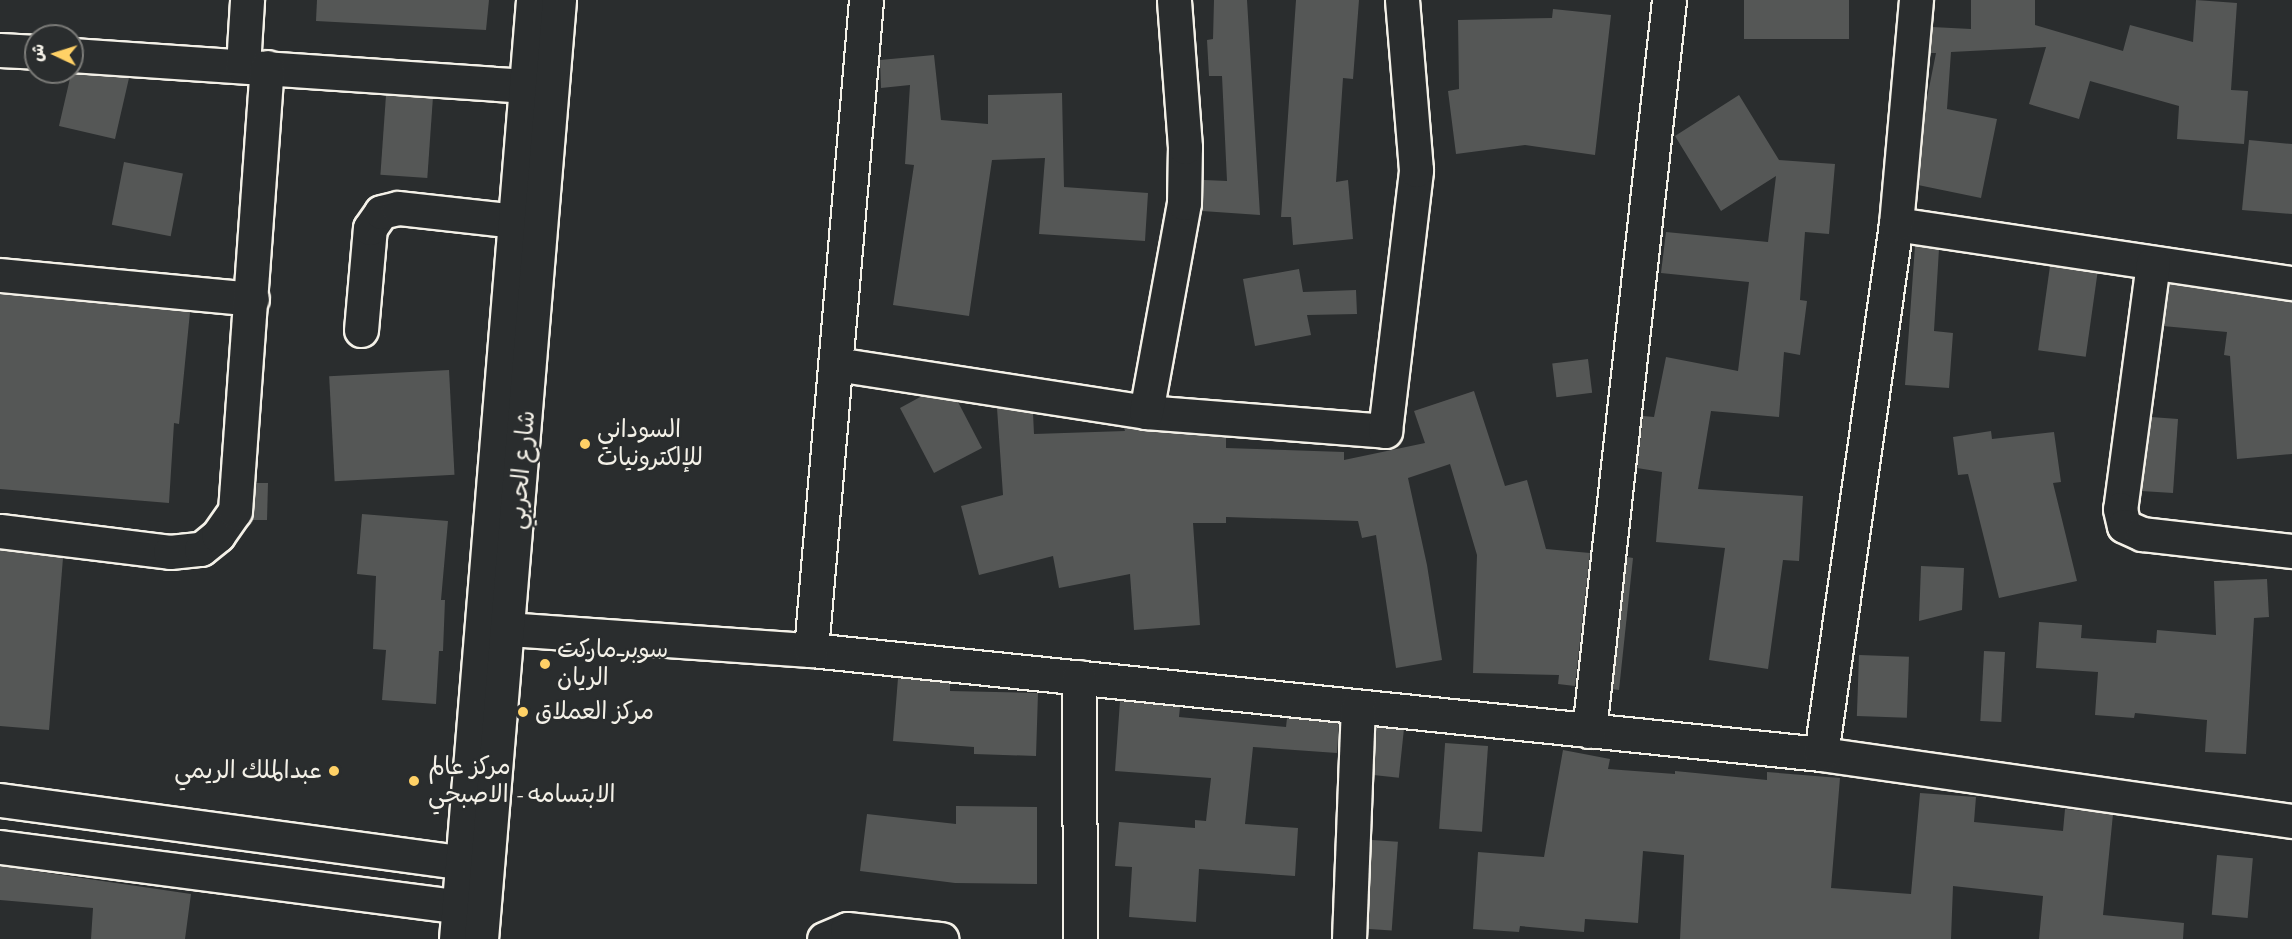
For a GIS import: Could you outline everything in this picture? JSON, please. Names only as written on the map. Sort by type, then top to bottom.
[{"type":"street","points":[[0,531],[170,552],[201,549],[218,535],[235,511],[252,299],[255,67],[247,0]]},
{"type":"street","name":"شارع الحربي","points":[[456,939],[533,0]]},
{"type":"street","name":"شارع الحربي","points":[[481,939],[559,0]]},
{"type":"street","points":[[812,650],[866,0]]},
{"type":"street","points":[[1146,412],[1184,203],[1185,147],[1174,0]]},
{"type":"street","points":[[836,364],[1146,412],[1385,431],[1416,170],[1402,0]]},
{"type":"street","points":[[1589,731],[1669,0]]},
{"type":"street","points":[[1821,754],[1896,224],[1916,0]]},
{"type":"street","points":[[0,50],[24,51]]},
{"type":"street","points":[[84,56],[527,87]]},
{"type":"street","points":[[361,330],[370,228],[381,212],[398,208],[515,221]]},
{"type":"street","points":[[1896,224],[2292,283]]},
{"type":"street","points":[[2153,263],[2120,509],[2124,525],[2142,534],[2292,551]]},
{"type":"street","points":[[0,274],[252,299]]},
{"type":"street","points":[[508,629],[812,650],[1821,754],[2292,821]]},
{"type":"street","points":[[1079,677],[1080,939]]},
{"type":"street","points":[[1349,939],[1358,707]]},
{"type":"street","points":[[0,800],[463,863]]},
{"type":"street","points":[[0,847],[459,907]]},
{"type":"street","points":[[824,939],[847,928],[941,939]]},
{"type":"building","points":[[317,0],[489,0],[486,30],[316,21]]},
{"type":"building","points":[[1214,0],[1247,0],[1260,215],[1202,211],[1204,180],[1227,181],[1222,76],[1209,76],[1207,40],[1213,39]]},
{"type":"building","points":[[1296,0],[1359,0],[1353,79],[1343,78],[1336,182],[1348,180],[1353,239],[1293,245],[1291,217],[1281,217]]},
{"type":"building","points":[[1744,0],[1849,0],[1849,39],[1744,39]]},
{"type":"building","points":[[1971,0],[2035,0],[2035,25],[2123,51],[2130,25],[2193,42],[2196,0],[2237,3],[2231,90],[2248,91],[2244,144],[2177,139],[2179,106],[2090,81],[2079,119],[2029,104],[2046,47],[1951,52],[1947,109],[1997,119],[1981,198],[1918,185],[1926,103],[1936,53],[1930,53],[1932,27],[1971,29]]},
{"type":"building","points":[[1553,9],[1611,15],[1595,155],[1525,145],[1456,154],[1448,91],[1459,89],[1458,20],[1552,18]]},
{"type":"building","points":[[934,55],[941,120],[988,124],[988,95],[1062,93],[1064,187],[1148,193],[1145,241],[1039,234],[1045,158],[992,160],[969,316],[893,305],[914,165],[905,164],[910,85],[881,88],[880,60]]},
{"type":"building","points":[[84,75],[129,78],[115,139],[59,126],[69,84],[84,84]]},
{"type":"building","points":[[386,95],[433,98],[427,178],[380,175]]},
{"type":"building","points":[[1739,95],[1779,160],[1835,164],[1829,234],[1805,232],[1800,300],[1807,301],[1800,355],[1784,352],[1779,417],[1711,411],[1698,489],[1803,496],[1799,561],[1783,560],[1768,669],[1709,660],[1725,548],[1656,542],[1662,472],[1637,468],[1643,416],[1654,417],[1666,357],[1738,371],[1749,282],[1661,273],[1666,232],[1768,242],[1776,176],[1721,211],[1675,136]]},
{"type":"building","points":[[2249,140],[2292,144],[2292,214],[2242,210]]},
{"type":"building","points":[[124,162],[183,173],[171,236],[112,225]]},
{"type":"building","points":[[1915,246],[1939,249],[1934,331],[1953,333],[1949,388],[1905,385]]},
{"type":"building","points":[[2050,266],[2098,273],[2086,357],[2038,350]]},
{"type":"building","points":[[1299,269],[1303,292],[1356,290],[1357,314],[1307,315],[1311,335],[1255,346],[1243,279]]},
{"type":"building","points":[[2169,284],[2292,301],[2292,454],[2237,459],[2230,356],[2224,355],[2227,332],[2163,326]]},
{"type":"building","points":[[0,294],[190,312],[179,424],[174,423],[169,503],[0,489]]},
{"type":"building","points":[[1588,359],[1592,393],[1556,397],[1552,363]]},
{"type":"building","points":[[449,370],[454,475],[335,481],[329,376]]},
{"type":"building","points":[[1474,391],[1505,486],[1527,480],[1546,549],[1590,553],[1575,686],[1558,684],[1559,675],[1473,673],[1477,555],[1450,464],[1408,478],[1427,565],[1442,660],[1396,668],[1376,535],[1362,538],[1358,521],[1226,517],[1226,523],[1193,523],[1200,625],[1134,630],[1130,574],[1059,588],[1053,556],[979,575],[961,506],[1003,495],[997,408],[1033,413],[1034,434],[1125,431],[1124,428],[1226,437],[1226,448],[1344,452],[1344,460],[1425,443],[1414,411]]},
{"type":"building","points":[[922,396],[958,402],[982,448],[934,473],[900,408]]},
{"type":"building","points":[[2151,417],[2178,419],[2173,493],[2141,491]]},
{"type":"building","points":[[1991,431],[1992,439],[2054,432],[2061,482],[2053,483],[2077,581],[1999,598],[1968,474],[1958,475],[1953,437]]},
{"type":"building","points":[[256,483],[268,483],[267,520],[251,520]]},
{"type":"building","points":[[362,514],[448,521],[441,600],[445,600],[443,651],[439,651],[436,704],[382,700],[386,650],[373,649],[376,576],[357,574]]},
{"type":"building","points":[[0,550],[63,558],[49,730],[0,726]]},
{"type":"building","points":[[1627,557],[1633,558],[1619,690],[1612,689]]},
{"type":"building","points":[[1921,566],[1964,568],[1962,610],[1919,621]]},
{"type":"building","points":[[2267,579],[2269,617],[2254,618],[2246,754],[2205,752],[2207,720],[2135,713],[2134,718],[2095,715],[2098,672],[2036,668],[2039,622],[2082,625],[2081,638],[2156,643],[2157,630],[2216,635],[2214,581]]},
{"type":"building","points":[[1984,651],[2005,652],[2001,722],[1980,721]]},
{"type":"building","points":[[1859,655],[1909,657],[1907,718],[1857,716]]},
{"type":"building","points":[[898,678],[950,683],[950,691],[1038,693],[1036,756],[974,754],[974,747],[893,741]]},
{"type":"building","points":[[1120,701],[1180,707],[1179,717],[1286,727],[1287,718],[1339,723],[1337,753],[1253,747],[1245,824],[1298,828],[1295,876],[1199,869],[1196,922],[1129,917],[1132,867],[1115,866],[1119,822],[1195,828],[1195,820],[1206,821],[1211,778],[1115,771]]},
{"type":"building","points":[[1376,727],[1404,730],[1399,778],[1371,775]]},
{"type":"building","points":[[1445,743],[1488,746],[1482,832],[1439,829]]},
{"type":"building","points":[[1563,750],[1610,759],[1608,769],[1675,774],[1675,771],[1767,780],[1767,772],[1840,778],[1831,888],[1911,894],[1920,793],[1976,797],[1974,822],[2063,831],[2065,809],[2113,814],[2103,915],[2184,923],[2183,939],[2039,939],[2043,896],[1953,886],[1951,939],[1680,939],[1684,855],[1643,851],[1638,923],[1585,919],[1584,932],[1520,926],[1519,932],[1473,929],[1478,852],[1544,857]]},
{"type":"building","points":[[956,806],[1037,807],[1037,884],[955,883],[860,871],[867,814],[956,824]]},
{"type":"building","points":[[1372,840],[1398,842],[1392,931],[1366,929]]},
{"type":"building","points":[[2217,855],[2253,858],[2248,918],[2212,915]]},
{"type":"building","points":[[0,866],[191,894],[185,939],[91,939],[93,908],[0,900]]},
{"type":"place","name":"السوداني للإلكترونيات","points":[[585,444]]},
{"type":"place","name":"سوبر ماركت الريان","points":[[545,664]]},
{"type":"place","name":"مركز العملاق","points":[[523,712]]},
{"type":"place","name":"عبدالملك الريمي","points":[[334,771]]},
{"type":"place","name":"مركز عالم الابتسامه - الاصبحي","points":[[414,781]]}]
